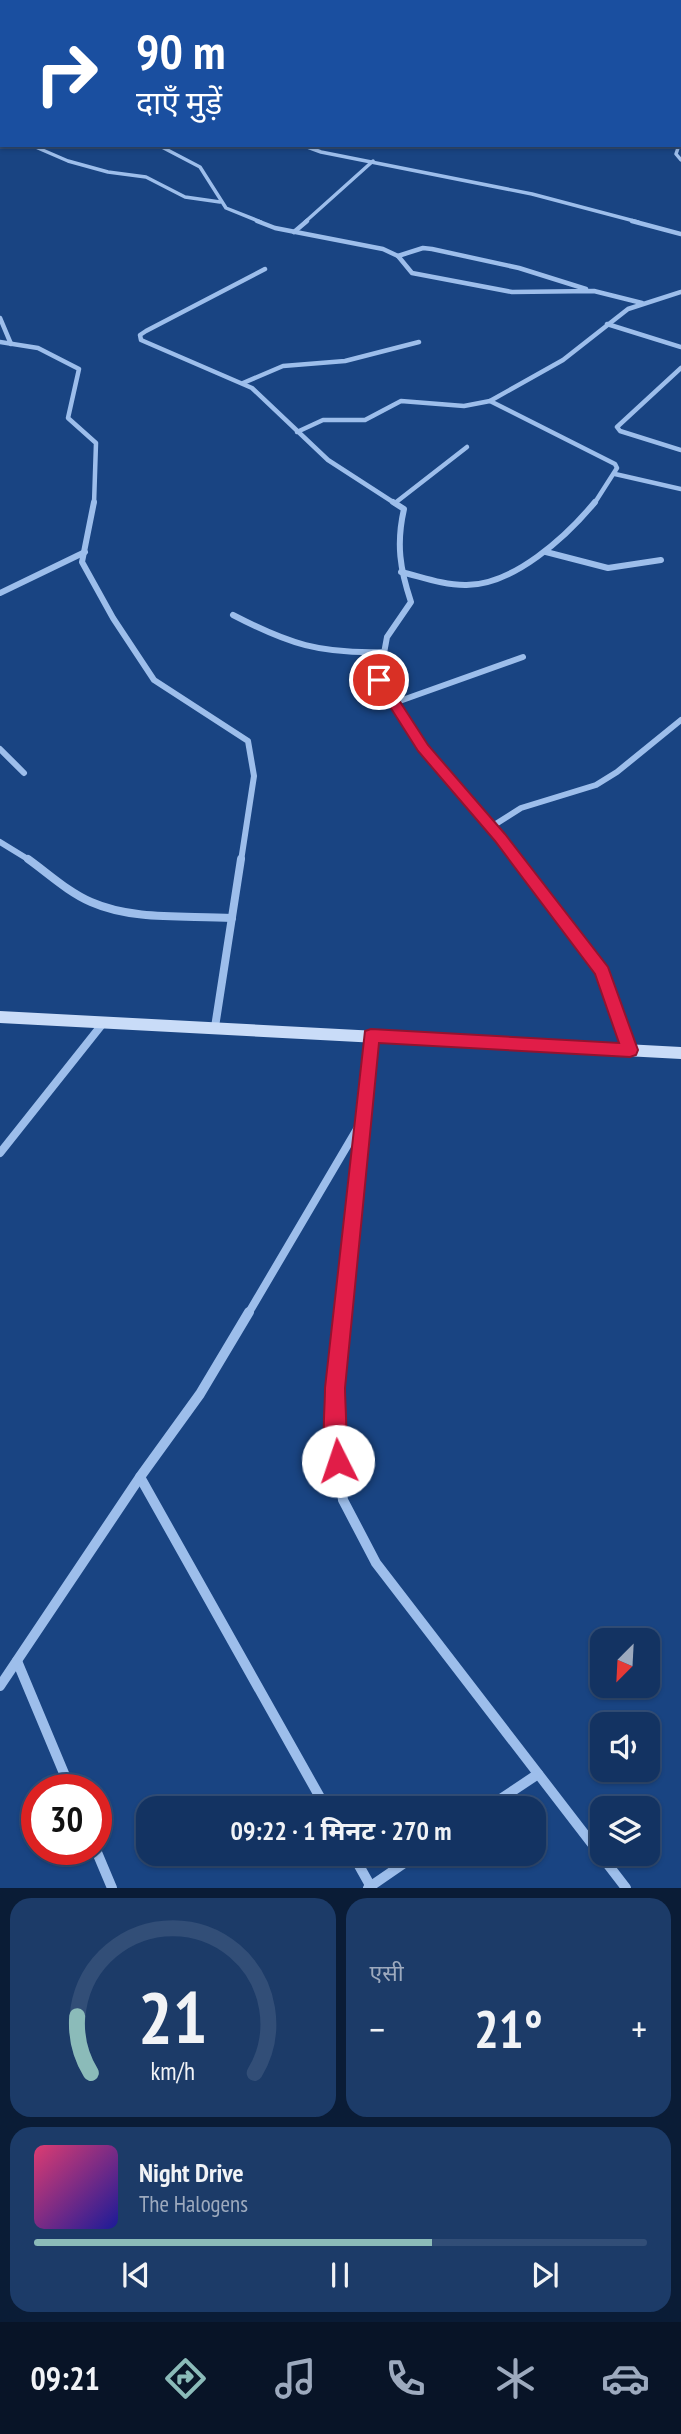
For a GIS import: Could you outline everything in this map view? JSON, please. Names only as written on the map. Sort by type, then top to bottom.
[{"type":"street","points":[[36,147],[68,161],[107,172],[146,177],[192,199],[220,202]]},
{"type":"street","points":[[162,147],[200,167],[226,208],[263,224],[383,249],[398,256],[412,273],[496,290],[528,293],[594,291]]},
{"type":"street","points":[[307,147],[321,152],[532,194],[681,234]]},
{"type":"street","points":[[294,232],[373,161]]},
{"type":"street","points":[[398,256],[423,248],[432,249],[519,268],[644,303]]},
{"type":"street","points":[[265,269],[140,335],[145,342],[252,388],[328,460],[404,509],[398,535],[397,560],[411,602],[387,637],[379,680],[423,748],[491,827],[602,972],[630,1050]]},
{"type":"street","points":[[298,432],[323,420],[365,420],[401,401],[464,406],[490,401],[563,360],[628,309],[681,292]]},
{"type":"street","points":[[0,318],[11,344]]},
{"type":"street","points":[[607,324],[681,347]]},
{"type":"street","points":[[0,342],[38,348],[79,369],[68,418],[96,443],[94,511],[82,562],[113,618],[154,680],[248,741],[254,776],[215,1027]]},
{"type":"street","points":[[243,383],[283,366],[345,361],[419,342]]},
{"type":"street","points":[[681,368],[617,427],[620,431],[681,450]]},
{"type":"street","points":[[401,572],[473,586],[487,583],[546,552],[583,516],[615,474],[615,464],[490,401]]},
{"type":"street","points":[[395,503],[467,447]]},
{"type":"street","points":[[615,474],[681,489]]},
{"type":"street","points":[[0,593],[85,552]]},
{"type":"street","points":[[546,552],[608,568],[661,560]]},
{"type":"street","points":[[233,615],[285,643],[308,650],[338,654],[384,652]]},
{"type":"street","points":[[394,703],[523,657]]},
{"type":"street","points":[[491,827],[521,808],[596,785],[617,772],[681,720]]},
{"type":"street","points":[[0,749],[24,773]]},
{"type":"street","points":[[0,842],[13,848],[94,904],[122,911],[232,918]]},
{"type":"street","points":[[0,1017],[681,1053]]},
{"type":"street","points":[[0,1153],[105,1021]]},
{"type":"street","points":[[371,1036],[335,1388],[335,1442],[343,1500],[376,1563],[626,1888]]},
{"type":"street","points":[[0,1686],[140,1477],[200,1394],[362,1121]]},
{"type":"street","points":[[140,1477],[319,1796]]},
{"type":"street","points":[[17,1661],[64,1774]]},
{"type":"street","points":[[505,1796],[538,1774]]},
{"type":"street","points":[[102,1865],[112,1888]]},
{"type":"street","points":[[359,1866],[370,1887],[400,1866]]},
{"type":"route","points":[[338,1461],[335,1442],[335,1388],[371,1036],[630,1050],[602,972],[500,838],[423,748],[379,680]]}]
